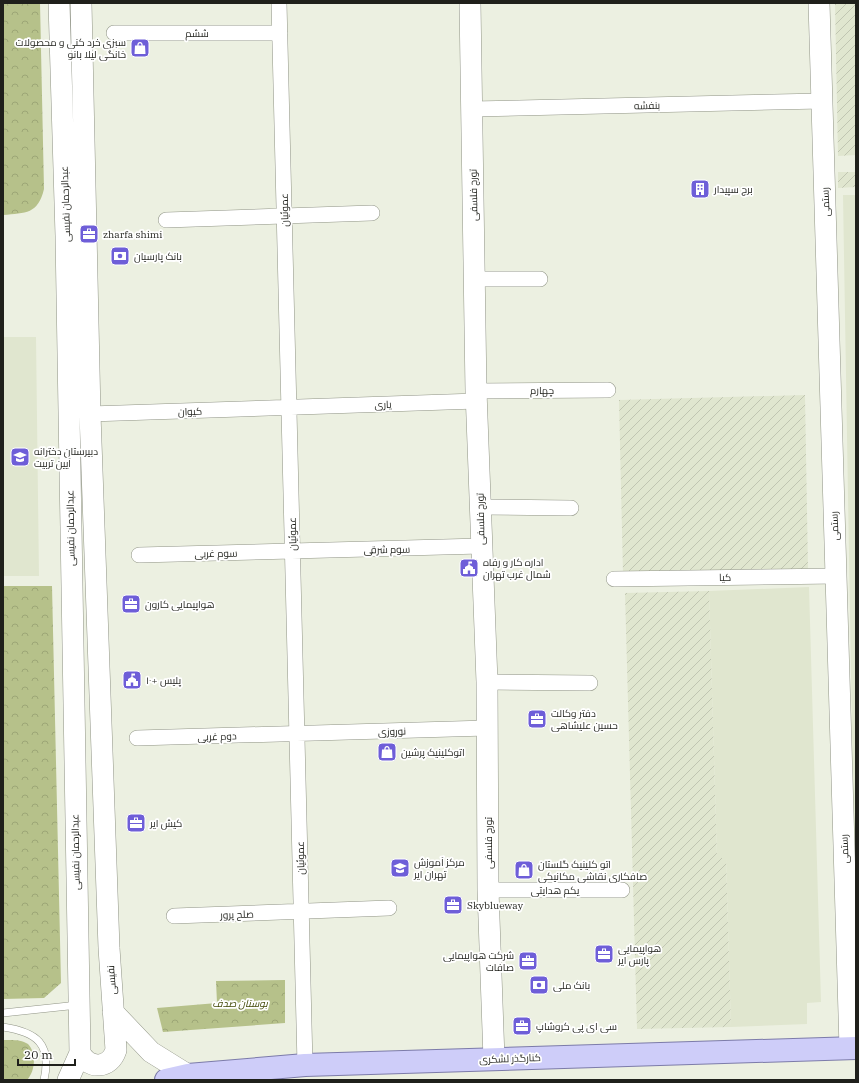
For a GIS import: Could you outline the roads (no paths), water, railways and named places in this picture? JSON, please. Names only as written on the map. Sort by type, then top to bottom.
[{"type":"main road","name":"عبدالرحمان نفیسی","points":[[59,3],[66,236],[80,1053]]},
{"type":"main road","name":"عبدالرحمان نفیسی","points":[[81,3],[90,414],[109,948]]},
{"type":"main road","name":"تورج فلسفی","points":[[470,3],[476,396],[480,546],[487,682],[488,890],[494,1058]]},
{"type":"main road","name":"رستمی","points":[[819,3],[836,576],[853,1048]]},
{"type":"main road","name":"نفیسی","points":[[80,1053],[87,1063],[100,1066],[111,1060],[116,1050],[109,948]]},
{"type":"main road","points":[[113,1012],[151,1052],[188,1075]]},
{"type":"main road","name":"کنارگذر لشکری","points":[[166,1080],[188,1075],[305,1064],[853,1048]]},
{"type":"main road","points":[[68,1080],[80,1053]]},
{"type":"street","name":"عموئیان","points":[[279,3],[305,1064]]},
{"type":"street","name":"ششم","points":[[114,33],[280,33]]},
{"type":"street","name":"بنفشه","points":[[472,110],[822,101]]},
{"type":"street","points":[[166,220],[372,213]]},
{"type":"street","points":[[475,279],[540,279]]},
{"type":"street","name":"چهارم","points":[[476,396],[608,390]]},
{"type":"street","name":"یاری","points":[[289,407],[476,396]]},
{"type":"street","name":"کیوان","points":[[90,414],[289,407]]},
{"type":"street","points":[[480,507],[571,508]]},
{"type":"street","name":"سوم شرقی","points":[[292,551],[480,546]]},
{"type":"street","name":"سوم غربی","points":[[139,555],[292,551]]},
{"type":"street","name":"کیا","points":[[614,579],[836,576]]},
{"type":"street","points":[[487,682],[590,683]]},
{"type":"street","name":"نوروزی","points":[[297,734],[487,728]]},
{"type":"street","name":"دوم غربی","points":[[137,738],[297,734]]},
{"type":"street","name":"یکم هدایتی","points":[[488,890],[622,890]]},
{"type":"street","name":"صلح پرور","points":[[174,916],[389,908]]},
{"type":"lane","points":[[3,1013],[78,1005]]},
{"type":"lane","points":[[3,1027],[23,1030],[36,1039],[43,1047],[47,1068],[44,1080]]},
{"type":"place","name":"سبزی خرد کنی و محصولات خانگی لیلا بانو","points":[[140,48]]},
{"type":"place","name":"برج سپیدار","points":[[700,189]]},
{"type":"place","name":"zharfa shimi","points":[[89,234]]},
{"type":"place","name":"بانک پارسیان","points":[[120,256]]},
{"type":"place","name":"دبیرستان دخترانه آیین تربیت","points":[[20,457]]},
{"type":"place","name":"اداره کار و رفاه شمال غرب تهران","points":[[469,568]]},
{"type":"place","name":"هواپیمایی کارون","points":[[131,604]]},
{"type":"place","name":"پلیس +۱۰","points":[[132,680]]},
{"type":"place","name":"دفتر وکالت حسین علیشاهی","points":[[537,719]]},
{"type":"place","name":"اتوکلینیک پرشین","points":[[387,752]]},
{"type":"place","name":"کیش ایر","points":[[136,823]]},
{"type":"place","name":"مرکز آموزش تهران ایر","points":[[400,868]]},
{"type":"place","name":"اتو کلینیک گلستان صافکاری نقاشی مکانیکی","points":[[524,870]]},
{"type":"place","name":"Skyblueway","points":[[453,905]]},
{"type":"place","name":"هواپیمایی پارس ایر","points":[[604,954]]},
{"type":"place","name":"شرکت هواپیمایی صافات","points":[[528,961]]},
{"type":"place","name":"بانک ملی","points":[[539,985]]},
{"type":"place","name":"سی ای پی کروشاپ","points":[[522,1026]]},
{"type":"park label","name":"بوستان صدف","points":[[240,1003]]}]
